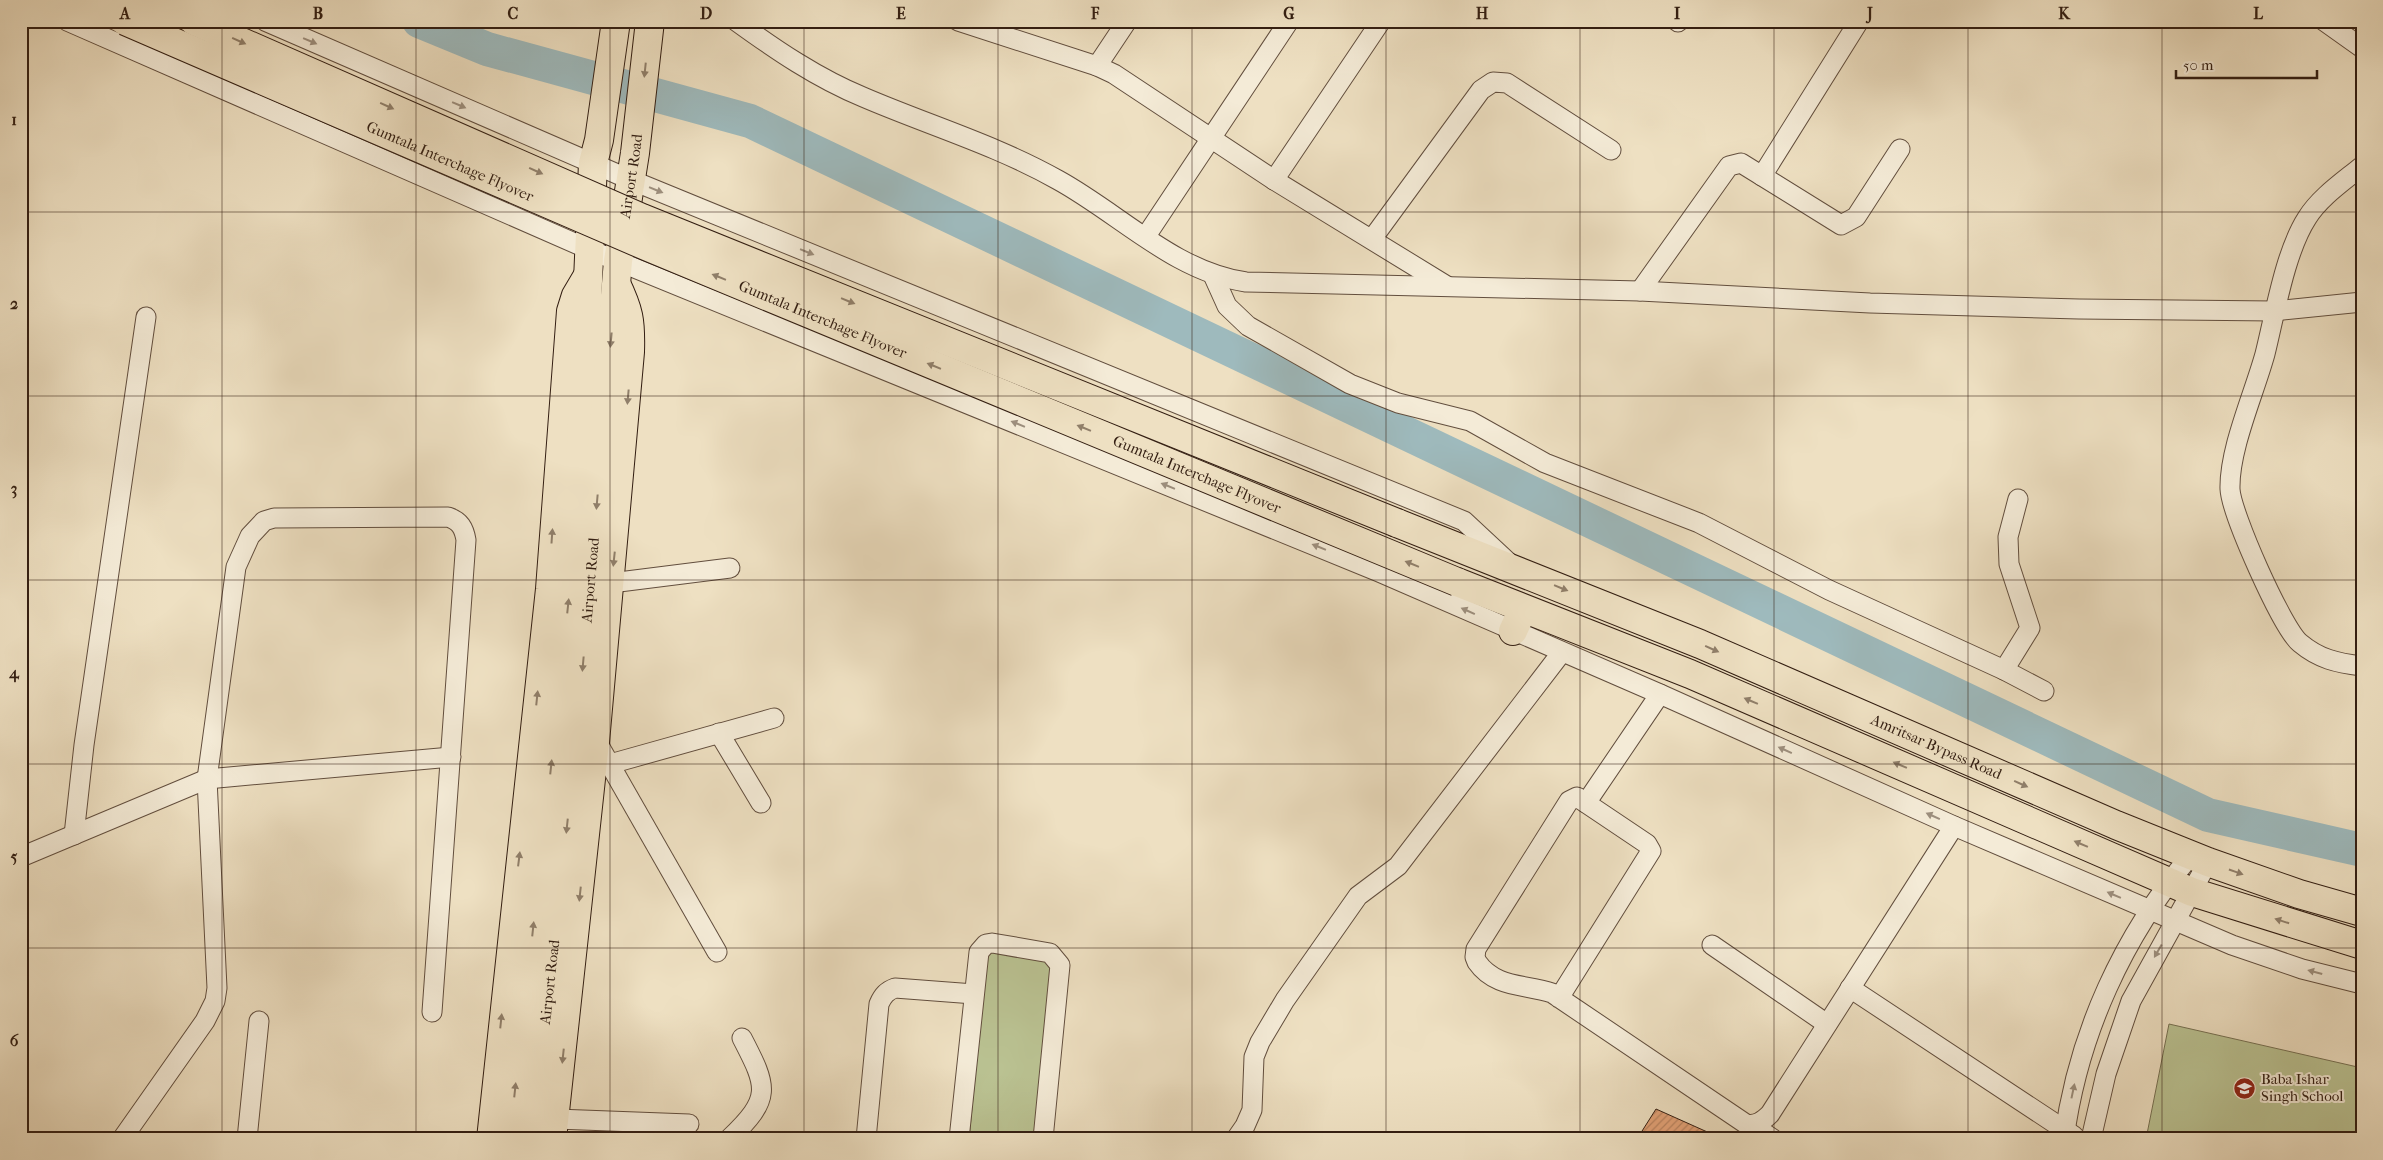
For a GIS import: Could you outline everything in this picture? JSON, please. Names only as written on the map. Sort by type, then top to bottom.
[{"type":"highway","name":"Gumtala Interchage Flyover","points":[[125,21],[657,251],[1457,582],[1518,620]]},
{"type":"highway","name":"Gumtala Interchage Flyover","points":[[194,21],[642,218],[1516,570]]},
{"type":"highway","name":"Airport Road","points":[[510,1139],[579,493],[588,261],[596,152],[616,21]]},
{"type":"highway","name":"Airport Road","points":[[532,1139],[575,756],[617,271],[632,180],[650,21]]},
{"type":"highway","name":"Amritsar Bypass Road","points":[[1516,570],[1700,644],[2116,825],[2199,859],[2299,894],[2362,912]]},
{"type":"highway","name":"Amritsar Bypass Road","points":[[1518,620],[1690,674],[2181,886],[2362,945]]},
{"type":"main road","points":[[489,1139],[548,589],[569,311],[588,261]]},
{"type":"main road","points":[[555,1129],[597,742],[631,362],[632,322],[617,271]]},
{"type":"street","points":[[67,21],[588,261],[1379,572],[1518,620],[1562,652],[2148,910],[2232,945],[2285,963],[2362,984]]},
{"type":"street","points":[[265,21],[596,152],[632,180],[1464,521],[1516,570]]},
{"type":"street","points":[[736,21],[791,59],[836,85],[1012,157],[1059,180],[1186,263],[1213,275],[1246,282],[1640,291],[1900,304],[2079,309],[2274,311],[2362,302]]},
{"type":"street","points":[[958,21],[979,24],[1097,66],[1132,84],[1274,180],[1448,286]]},
{"type":"street","points":[[1097,66],[1127,21]]},
{"type":"street","points":[[1146,236],[1289,21]]},
{"type":"street","points":[[1274,180],[1381,21]]},
{"type":"street","points":[[1762,176],[1859,21]]},
{"type":"street","points":[[2324,21],[2362,48]]},
{"type":"street","points":[[1372,239],[1481,90],[1493,82],[1507,83],[1611,150]]},
{"type":"street","points":[[1640,291],[1724,169],[1734,163],[1741,163],[1841,225],[1856,217],[1900,150]]},
{"type":"street","points":[[2362,166],[2320,203],[2308,217],[2298,236],[2274,311],[2265,354],[2236,450],[2230,490],[2234,507],[2267,586],[2298,642],[2322,658],[2335,663],[2362,666]]},
{"type":"street","points":[[1213,275],[1227,306],[1248,326],[1350,384],[1398,403],[1470,421],[1545,463],[1699,522],[1828,590],[2004,670],[2044,691]]},
{"type":"street","points":[[74,835],[84,745],[146,317]]},
{"type":"street","points":[[2004,670],[2030,628],[2009,564],[2008,536],[2018,499]]},
{"type":"street","points":[[122,1139],[205,1021],[215,1001],[217,988],[207,779],[236,567],[250,536],[264,521],[274,518],[448,517],[456,519],[461,524],[466,540],[432,1012]]},
{"type":"street","points":[[611,584],[730,568]]},
{"type":"street","points":[[1236,1139],[1245,1126],[1252,1110],[1254,1057],[1260,1042],[1285,1000],[1358,896],[1398,866],[1562,652]]},
{"type":"street","points":[[1586,803],[1660,694]]},
{"type":"street","points":[[610,764],[774,718]]},
{"type":"street","points":[[718,733],[761,803]]},
{"type":"street","points":[[597,742],[717,952]]},
{"type":"street","points":[[21,857],[207,779],[451,758]]},
{"type":"street","points":[[1559,998],[1651,851],[1647,844],[1577,797],[1569,800],[1474,953],[1480,965],[1512,986],[1537,988],[1559,998],[1746,1124],[1752,1125],[1773,1139]]},
{"type":"street","points":[[1752,1125],[1770,1114],[1954,826]]},
{"type":"street","points":[[1850,988],[2069,1136],[2074,1087],[2098,1008],[2118,963],[2148,910],[2181,886],[2199,859]]},
{"type":"street","points":[[2091,1139],[2106,1074],[2131,1001],[2176,921],[2181,886],[2199,859]]},
{"type":"street","points":[[959,1139],[979,952],[986,944],[992,943],[1050,953],[1060,965],[1043,1139]]},
{"type":"street","points":[[1712,944],[1827,1024]]},
{"type":"street","points":[[866,1139],[879,1004],[882,997],[888,991],[895,988],[974,994]]},
{"type":"street","points":[[246,1139],[259,1021]]},
{"type":"street","points":[[729,1139],[750,1118],[758,1106],[762,1095],[759,1070],[742,1038]]},
{"type":"street","points":[[555,1129],[689,1124]]},
{"type":"green space","points":[[988,944],[1056,958],[1039,1139],[969,1139]]},
{"type":"green space","name":"Baba Ishar Singh School","points":[[2169,1024],[2362,1068],[2362,1139],[2146,1139]]},
{"type":"building","points":[[1656,1109],[1723,1139],[1637,1139]]},
{"type":"waterway","points":[[419,21],[487,49],[750,121],[2208,815],[2362,850]]},
{"type":"place","name":"Baba Ishar Singh School","points":[[2245,1088]]}]
